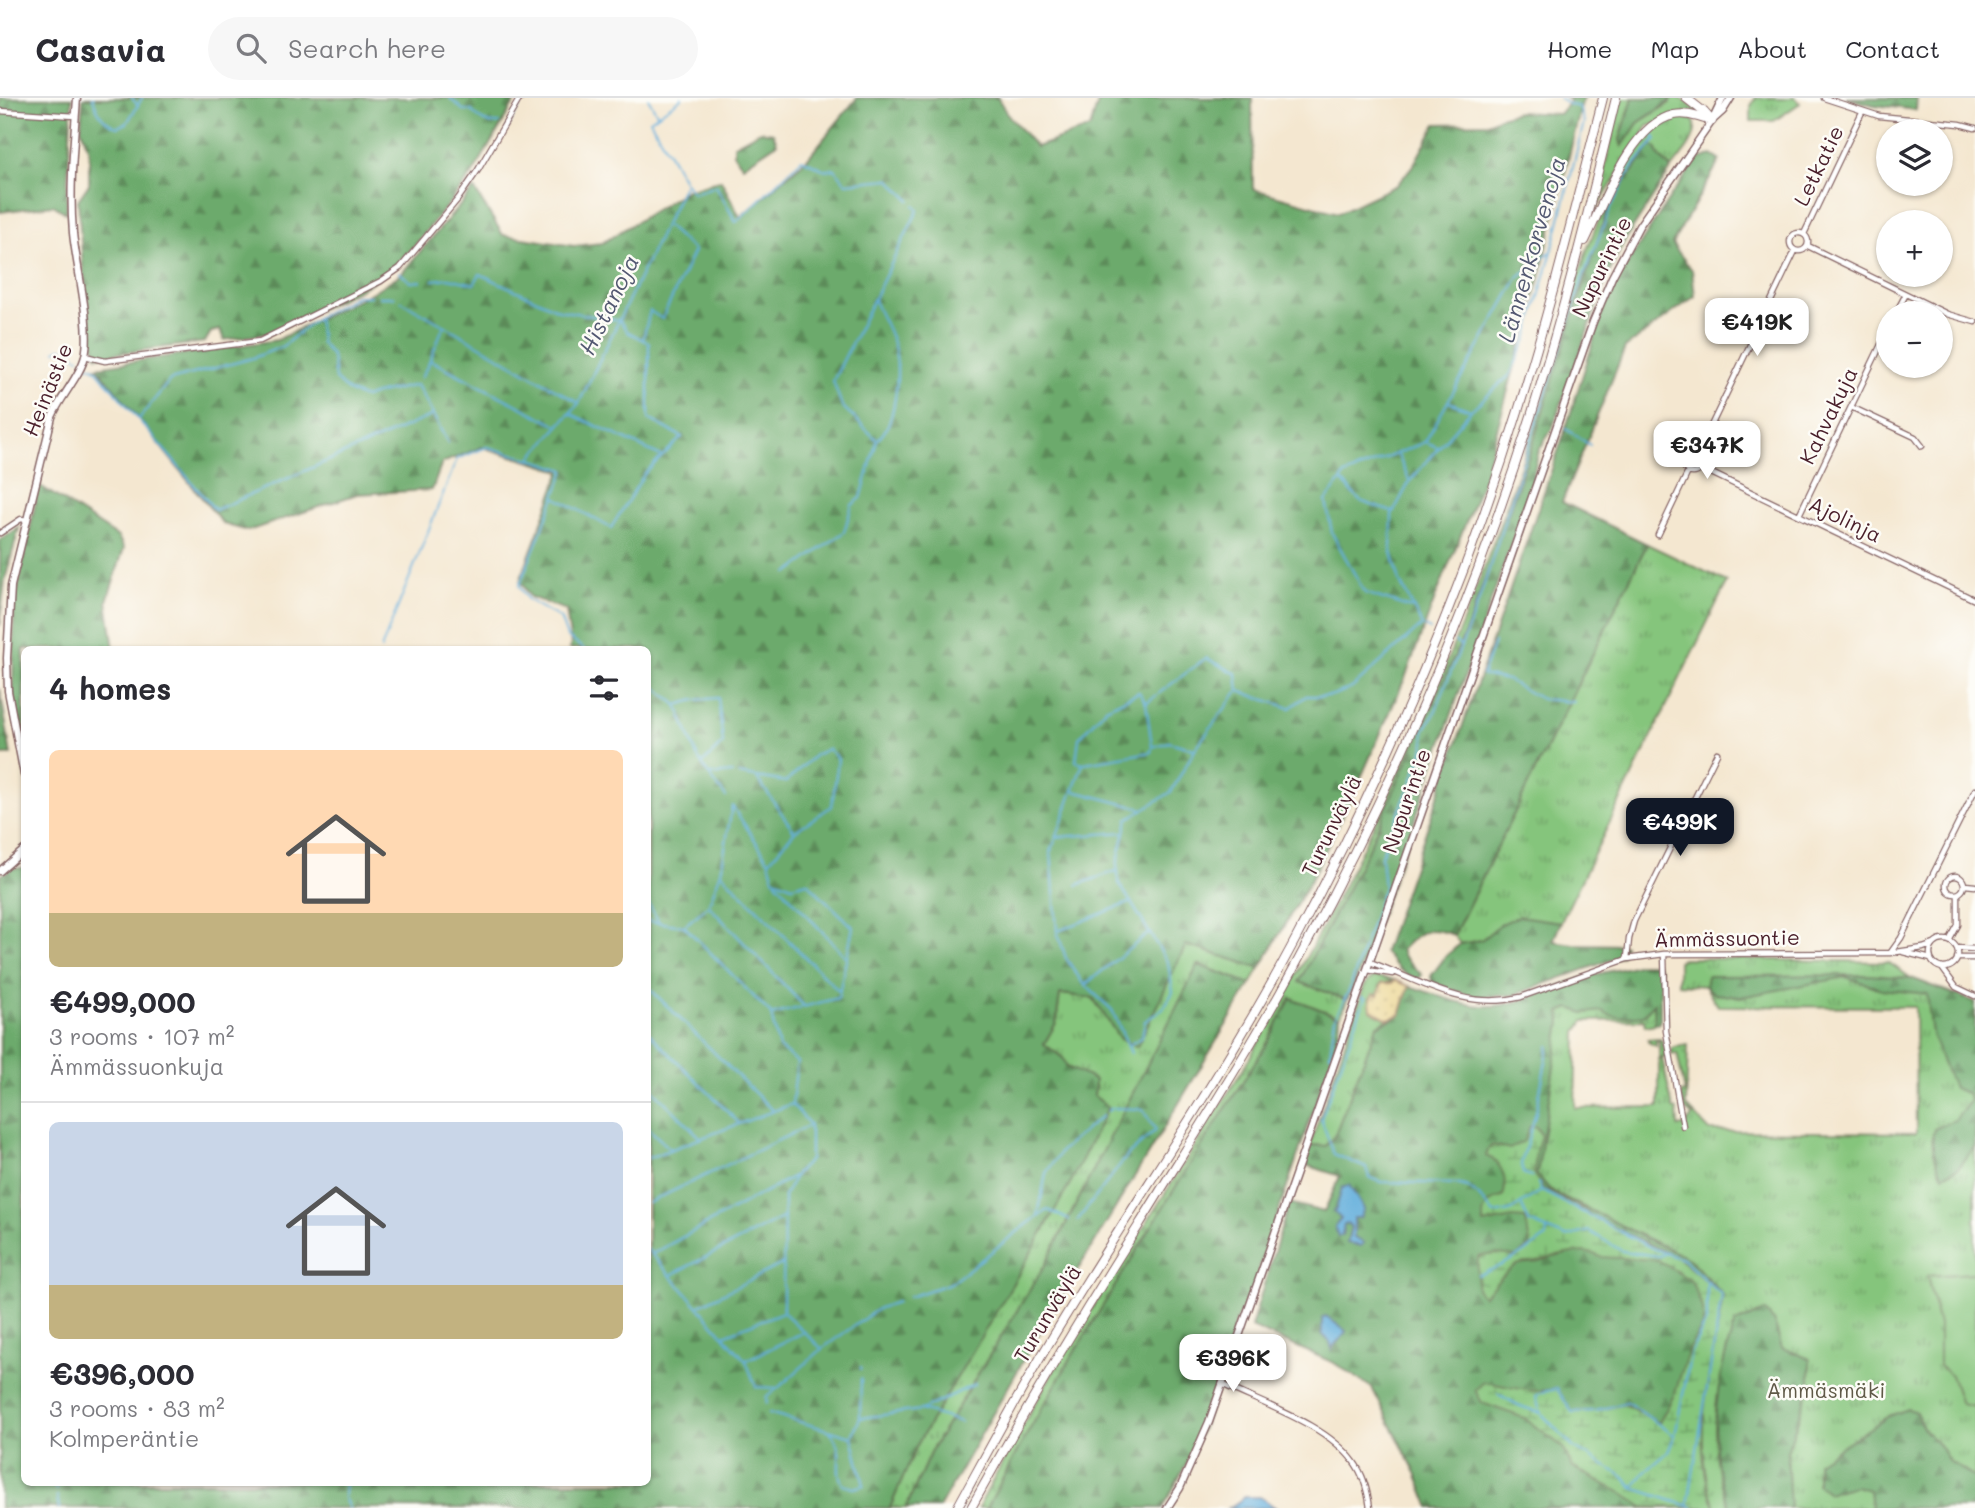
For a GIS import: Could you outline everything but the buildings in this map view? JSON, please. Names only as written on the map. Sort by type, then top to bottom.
[{"type":"highway","name":"Turunväylä","points":[[971,1508],[1059,1354],[1268,1015],[1305,949],[1366,827],[1431,685],[1480,561],[1531,414],[1576,260],[1616,98]]},
{"type":"highway","points":[[1686,98],[1712,121]]},
{"type":"highway","name":"Turunväylä","points":[[957,1508],[1045,1349],[1214,1082],[1256,1009],[1325,882],[1396,733],[1468,557],[1518,412],[1558,278],[1603,99]]},
{"type":"highway","points":[[1576,260],[1608,190],[1641,137],[1659,121],[1673,115],[1692,115],[1712,121]]},
{"type":"main road","name":"Heinästie","points":[[21,759],[8,691],[11,586],[52,417],[85,356],[86,328],[72,215],[78,98]]},
{"type":"main road","name":"Nupurintie","points":[[1167,1508],[1197,1454],[1593,322],[1612,277],[1640,226],[1712,121],[1723,98]]},
{"type":"main road","name":"Nupurintie","points":[[1712,121],[1723,111],[1731,98]]},
{"type":"main road","points":[[0,871],[21,853]]},
{"type":"street","points":[[85,356],[104,361],[260,341],[381,281],[405,262],[463,191],[520,98]]},
{"type":"street","points":[[1824,98],[1862,112],[1975,128]]},
{"type":"street","points":[[0,111],[76,116]]},
{"type":"street","name":"Letkatie","points":[[1804,234],[1862,112]]},
{"type":"street","points":[[1796,233],[1804,234],[1809,240],[1808,246],[1801,252],[1795,251],[1791,246],[1791,237],[1796,233]]},
{"type":"street","points":[[1808,246],[1947,314],[1975,322]]},
{"type":"street","points":[[1697,455],[1795,251]]},
{"type":"street","points":[[1902,301],[1906,293]]},
{"type":"street","name":"Kahvakuja","points":[[1799,515],[1876,355]]},
{"type":"street","points":[[1851,407],[1915,437],[1922,446]]},
{"type":"street","points":[[1688,472],[1697,472],[1701,468],[1702,461],[1697,455]]},
{"type":"street","points":[[1688,472],[1684,467],[1685,458],[1697,455]]},
{"type":"street","name":"Ajolinja","points":[[1701,468],[1975,600]]},
{"type":"street","points":[[1658,536],[1688,472]]},
{"type":"street","points":[[0,533],[21,519],[27,520]]},
{"type":"street","points":[[1628,959],[1629,939],[1634,921],[1717,753]]},
{"type":"street","points":[[1890,953],[1901,938],[1975,790]]},
{"type":"street","points":[[1957,876],[1965,885],[1963,891],[1952,894],[1948,890],[1947,881],[1957,876]]},
{"type":"street","points":[[1965,885],[1975,886]]},
{"type":"street","points":[[1949,941],[1958,925],[1958,894]]},
{"type":"street","points":[[1975,949],[1957,948],[1949,941],[1941,940],[1934,944],[1930,951],[1931,959],[1941,967],[1956,987],[1975,996]]},
{"type":"street","name":"Ämmässuontie","points":[[1369,961],[1397,975],[1467,1000],[1504,1001],[1628,959],[1664,954],[1890,953],[1934,944]]},
{"type":"street","points":[[1941,967],[1949,967],[1957,958],[1957,948]]},
{"type":"street","name":"Ämmässuontie","points":[[1902,952],[1931,959]]},
{"type":"street","points":[[1664,954],[1666,1031],[1683,1126]]},
{"type":"street","points":[[1957,958],[1975,958]]},
{"type":"street","name":"Ämmässuontie","points":[[1366,969],[1397,975]]},
{"type":"street","points":[[1222,1384],[1311,1426],[1335,1443],[1354,1462],[1363,1480],[1370,1508]]},
{"type":"green space","points":[[0,98],[72,98],[66,213],[53,205],[0,212]]},
{"type":"green space","points":[[83,98],[517,98],[472,175],[414,246],[393,267],[368,285],[272,333],[224,340],[220,330],[211,332],[205,342],[97,356],[83,269],[78,200],[89,184],[89,151],[81,128]]},
{"type":"green space","points":[[857,98],[998,98],[1008,115],[1036,147],[1090,128],[1098,102],[1113,98],[1252,98],[1253,189],[1338,213],[1397,185],[1414,164],[1436,124],[1488,123],[1518,112],[1559,114],[1570,101],[1567,98],[1583,98],[1539,280],[1482,483],[1405,678],[1363,773],[1314,874],[1260,968],[1186,945],[1137,1047],[1120,1039],[1093,998],[1060,994],[1056,1023],[1044,1044],[1063,1058],[1067,1067],[1095,1080],[1094,1096],[1108,1107],[1072,1180],[1028,1258],[917,1445],[890,1508],[0,1508],[0,876],[13,868],[21,868],[21,1486],[651,1486],[651,646],[570,646],[566,610],[530,597],[520,581],[561,471],[482,447],[442,463],[432,490],[357,494],[248,531],[223,524],[97,367],[277,340],[369,294],[401,274],[474,189],[503,235],[574,246],[602,243],[687,190],[721,180],[740,217],[808,158]]},
{"type":"green space","points":[[1622,98],[1633,98],[1620,139],[1622,146],[1638,123],[1670,103],[1670,98],[1680,98],[1703,114],[1690,111],[1648,126],[1593,214]]},
{"type":"green space","points":[[1633,98],[1672,100],[1638,123],[1622,147],[1620,140]]},
{"type":"green space","points":[[1755,98],[1795,98],[1800,103],[1774,121],[1751,121],[1751,106]]},
{"type":"green space","points":[[1846,98],[1917,98],[1916,110],[1874,105]]},
{"type":"green space","points":[[1685,117],[1694,121],[1694,134],[1671,169],[1656,148],[1608,207],[1529,455],[1467,628],[1366,853],[1300,981],[1347,1000],[1340,1017],[1291,998],[1268,1042],[1074,1353],[987,1508],[978,1508],[1071,1342],[1244,1067],[1346,882],[1435,690],[1487,560],[1531,436],[1579,273],[1601,214],[1615,185],[1648,133],[1662,123]]},
{"type":"green space","points":[[760,131],[773,133],[777,143],[743,166],[734,155],[734,145]]},
{"type":"green space","points":[[1651,145],[1671,169],[1624,242],[1608,275],[1552,429],[1539,450],[1531,486],[1353,989],[1347,1000],[1299,982],[1366,853],[1467,628],[1529,455],[1608,207]]},
{"type":"green space","points":[[1712,155],[1720,160],[1672,244],[1692,270],[1695,296],[1625,348],[1562,502],[1647,544],[1454,935],[1437,930],[1425,931],[1401,950],[1404,957],[1422,975],[1418,979],[1412,977],[1384,952],[1563,437],[1604,308],[1619,277],[1671,196],[1698,159]]},
{"type":"green space","points":[[39,485],[118,537],[124,548],[107,601],[114,646],[21,646],[21,732],[13,694],[14,608]]},
{"type":"green space","points":[[19,528],[5,580],[0,626],[0,540]]},
{"type":"green space","points":[[1647,544],[1727,582],[1561,922],[1545,920],[1501,924],[1482,940],[1460,944],[1454,935]]},
{"type":"green space","points":[[0,689],[11,755],[0,755]]},
{"type":"green space","points":[[1519,916],[1561,922],[1553,941],[1625,945],[1622,956],[1514,995],[1475,997],[1432,983],[1431,976],[1446,956],[1460,944],[1481,940],[1501,924]]},
{"type":"green space","points":[[1186,945],[1260,968],[1251,984],[1199,965],[1045,1265],[931,1451],[906,1508],[890,1508],[917,1445],[1108,1107],[1094,1096],[1095,1080],[1067,1067],[1063,1058],[1044,1044],[1056,1023],[1060,994],[1093,998],[1120,1039]]},
{"type":"green space","name":"Ämmäsmäki","points":[[1684,958],[1888,962],[1911,978],[1975,1002],[1975,1273],[1927,1276],[1939,1324],[1939,1366],[1951,1375],[1961,1404],[1975,1407],[1975,1508],[1716,1508],[1703,1458],[1703,1430],[1708,1375],[1723,1295],[1689,1259],[1551,1191],[1537,1175],[1556,987],[1645,964],[1657,965],[1660,969],[1660,1023],[1645,1026],[1644,1020],[1584,1021],[1577,1032],[1575,1108],[1659,1107],[1659,1040],[1656,1040],[1656,1046],[1648,1042],[1648,1039],[1659,1038],[1663,1042],[1666,1057],[1662,1058],[1673,1109],[1677,1110],[1678,1127],[1683,1126],[1693,1116],[1684,1109],[1681,1093],[1685,1092],[1677,1053],[1672,1054],[1672,1049],[1688,1045],[1686,1106],[1710,1131],[1916,1133],[1915,1007],[1718,1006],[1705,986],[1678,984],[1678,961]]},
{"type":"green space","points":[[1640,964],[1657,965],[1660,969],[1660,1023],[1655,1024],[1654,1003],[1644,1015],[1628,1017],[1612,1016],[1603,1011],[1584,1013],[1570,1008],[1560,1012],[1561,1022],[1537,1175],[1551,1191],[1689,1259],[1723,1295],[1708,1374],[1703,1430],[1703,1457],[1716,1508],[1430,1508],[1416,1473],[1372,1388],[1334,1363],[1251,1327],[1289,1203],[1324,1212],[1340,1176],[1303,1164],[1310,1145],[1326,1146],[1334,1137],[1377,1026],[1400,1015],[1409,986],[1464,1003],[1497,1006],[1525,999],[1578,979]]},
{"type":"green space","points":[[1198,965],[1251,984],[1030,1349],[939,1508],[906,1508],[931,1451],[1045,1265]]},
{"type":"green space","points":[[1868,975],[1911,978],[1975,1002],[1975,1146],[1958,1169],[1943,1175],[1934,1152],[1933,1134],[1934,1129],[1955,1120],[1970,1101],[1969,1094],[1953,1088],[1932,1035],[1927,994],[1881,989],[1846,977],[1741,997],[1715,994],[1705,986],[1707,976]]},
{"type":"green space","points":[[1375,977],[1395,980],[1380,985],[1376,995],[1375,1013],[1388,1019],[1377,1026],[1334,1137],[1326,1146],[1310,1145],[1364,987]]},
{"type":"green space","points":[[1291,998],[1340,1017],[1339,1034],[1253,1287],[1234,1325],[1216,1393],[1191,1455],[1163,1508],[987,1508],[1074,1353],[1268,1042]]},
{"type":"green space","points":[[1530,1126],[1536,1127],[1541,1135],[1536,1151],[1534,1175],[1545,1190],[1593,1217],[1678,1258],[1723,1295],[1709,1375],[1703,1430],[1703,1458],[1716,1508],[1643,1507],[1572,1467],[1563,1447],[1524,1418],[1482,1403],[1475,1390],[1484,1382],[1529,1390],[1557,1389],[1572,1412],[1596,1411],[1624,1404],[1659,1423],[1675,1393],[1689,1348],[1703,1326],[1703,1308],[1691,1281],[1658,1260],[1600,1257],[1577,1252],[1515,1266],[1483,1296],[1477,1289],[1478,1257],[1497,1254],[1516,1257],[1530,1246],[1526,1219],[1512,1218],[1484,1224],[1483,1214],[1487,1206],[1503,1197],[1505,1185],[1500,1167],[1486,1156],[1489,1147],[1493,1145],[1510,1149],[1524,1141]]},
{"type":"green space","points":[[1975,1273],[1975,1407],[1961,1404],[1951,1375],[1939,1366],[1939,1324],[1927,1276]]},
{"type":"green space","points":[[1765,1311],[1774,1322],[1782,1348],[1810,1359],[1810,1385],[1787,1452],[1790,1508],[1730,1508],[1717,1463],[1715,1439],[1722,1368],[1735,1323]]},
{"type":"green space","points":[[1908,1409],[1916,1412],[1924,1430],[1939,1445],[1949,1461],[1975,1478],[1975,1508],[1871,1508],[1869,1490],[1855,1486],[1828,1493],[1817,1484],[1817,1462],[1889,1416]]},
{"type":"sand","points":[[1395,980],[1409,986],[1400,1015],[1388,1019],[1371,1010],[1370,999],[1373,994],[1378,995],[1382,983],[1392,983]]},
{"type":"water","points":[[1349,1185],[1364,1209],[1360,1218],[1354,1218],[1354,1238],[1364,1243],[1361,1246],[1347,1243],[1351,1227],[1348,1224],[1344,1225],[1342,1235],[1338,1237],[1335,1226],[1341,1219],[1333,1211],[1342,1188]]},
{"type":"water","points":[[1326,1316],[1346,1331],[1332,1349],[1330,1342],[1322,1334],[1322,1318]]},
{"type":"water","points":[[1245,1497],[1260,1497],[1276,1508],[1229,1508]]},
{"type":"waterway","points":[[93,98],[101,116],[117,127],[127,123],[142,98]]},
{"type":"waterway","points":[[132,98],[138,106]]},
{"type":"waterway","points":[[450,98],[463,110],[472,111],[484,121],[499,123]]},
{"type":"waterway","points":[[507,128],[525,98]]},
{"type":"waterway","points":[[648,98],[658,115]]},
{"type":"waterway","points":[[682,98],[650,120],[693,193],[716,186],[736,222],[802,159],[825,170],[835,169],[846,183],[889,179],[910,200]]},
{"type":"waterway","name":"Lännenkorvenoja","points":[[1422,625],[1400,582],[1391,548],[1392,515],[1410,481],[1471,410],[1510,375],[1527,339],[1584,122],[1579,107],[1559,98]]},
{"type":"waterway","points":[[1332,1054],[1335,1018],[1349,991],[1384,887],[1381,856],[1420,762],[1425,742],[1424,730],[1434,715],[1478,603],[1583,277],[1611,207],[1631,169],[1656,139],[1651,133]]},
{"type":"waterway","name":"Histanoja","points":[[457,459],[487,447],[530,459],[579,403],[684,185]]},
{"type":"waterway","points":[[788,573],[844,532],[852,505],[861,498],[877,440],[842,406],[833,381],[918,210],[914,205]]},
{"type":"waterway","points":[[643,339],[650,311],[662,319],[694,251],[667,226]]},
{"type":"waterway","points":[[1414,609],[1365,593],[1332,533],[1326,501],[1345,475],[1425,442],[1519,276],[1551,252]]},
{"type":"waterway","points":[[399,272],[411,282],[421,281]]},
{"type":"waterway","points":[[433,280],[449,278],[474,284],[480,274],[559,310],[620,321],[628,332],[649,343],[649,419],[682,437],[645,473],[611,528],[555,497],[519,586],[528,600],[560,618],[567,637],[580,646]]},
{"type":"waterway","points":[[370,296],[357,296],[318,317],[321,343],[332,356],[335,379],[348,391],[365,398],[417,385],[448,443]]},
{"type":"waterway","points":[[379,297],[395,297]]},
{"type":"waterway","points":[[874,300],[889,331],[897,372],[893,410],[884,432],[878,439]]},
{"type":"waterway","points":[[401,301],[443,325]]},
{"type":"waterway","points":[[139,419],[170,380],[253,358],[283,346],[317,318]]},
{"type":"waterway","points":[[558,426],[430,360],[444,325],[579,403]]},
{"type":"waterway","points":[[56,351],[62,348],[79,358]]},
{"type":"waterway","points":[[421,378],[430,361]]},
{"type":"waterway","points":[[87,365],[95,368],[215,510],[433,415]]},
{"type":"waterway","points":[[1449,402],[1470,410]]},
{"type":"waterway","points":[[571,414],[661,456]]},
{"type":"waterway","points":[[1566,429],[1590,445]]},
{"type":"waterway","points":[[1426,442],[1437,447]]},
{"type":"waterway","points":[[1397,453],[1409,480]]},
{"type":"waterway","points":[[382,646],[457,459]]},
{"type":"waterway","points":[[531,459],[565,470],[555,496]]},
{"type":"waterway","points":[[1342,481],[1360,501],[1392,512]]},
{"type":"waterway","points":[[1239,691],[1290,708],[1306,696],[1330,696],[1352,688],[1421,626]]},
{"type":"waterway","points":[[1423,626],[1430,630]]},
{"type":"waterway","points":[[1455,642],[1461,646]]},
{"type":"waterway","points":[[1494,643],[1482,675],[1507,680],[1541,699],[1574,702]]},
{"type":"waterway","points":[[1131,1053],[1112,1010],[1082,982],[1066,958],[1057,931],[1051,852],[1083,763],[1076,761],[1079,738],[1106,708],[1139,692],[1146,703],[1206,658],[1237,674],[1239,691]]},
{"type":"waterway","points":[[651,683],[677,705],[697,756],[709,775]]},
{"type":"waterway","points":[[1129,1045],[1142,1037],[1145,1021],[1163,1009],[1173,992],[1168,963],[1119,883],[1117,865],[1128,819],[1171,792],[1195,749],[1237,692]]},
{"type":"waterway","points":[[677,705],[718,698],[723,743],[702,764]]},
{"type":"waterway","points":[[1146,703],[1152,746]]},
{"type":"waterway","points":[[1084,763],[1151,752],[1152,747],[1169,742],[1194,749]]},
{"type":"waterway","points":[[738,774],[786,782],[815,755],[828,749],[838,759],[832,806],[795,831],[770,860]]},
{"type":"waterway","points":[[726,797],[709,775],[732,773]]},
{"type":"waterway","points":[[757,778],[794,831]]},
{"type":"waterway","points":[[1074,791],[1143,809]]},
{"type":"waterway","points":[[651,921],[684,926],[708,906],[721,872],[732,806],[769,861],[774,879],[792,886],[807,882],[853,927],[838,998],[771,1015],[779,1048],[797,1062],[792,1104]]},
{"type":"waterway","points":[[1058,837],[1125,832]]},
{"type":"waterway","points":[[1077,885],[1116,871]]},
{"type":"waterway","points":[[722,874],[839,991]]},
{"type":"waterway","points":[[776,882],[846,957]]},
{"type":"waterway","points":[[1058,931],[1131,902]]},
{"type":"waterway","points":[[709,906],[804,1006]]},
{"type":"waterway","points":[[651,908],[659,922]]},
{"type":"waterway","points":[[684,926],[771,1014]]},
{"type":"waterway","points":[[1086,984],[1149,933]]},
{"type":"waterway","points":[[651,990],[773,1111]]},
{"type":"waterway","points":[[1362,997],[1365,998],[1321,1119],[1334,1154],[1366,1168],[1369,1177],[1381,1182],[1456,1184],[1468,1187],[1494,1214],[1510,1211],[1541,1191]]},
{"type":"waterway","points":[[651,1035],[739,1123]]},
{"type":"waterway","points":[[1532,1177],[1523,1173],[1521,1164],[1536,1112],[1549,1046]]},
{"type":"waterway","points":[[651,1088],[701,1138]]},
{"type":"waterway","points":[[651,1157],[792,1104],[810,1125],[810,1160],[796,1174],[784,1196],[783,1312],[822,1349],[778,1388],[756,1387],[746,1361],[651,1253]]},
{"type":"waterway","points":[[1077,1221],[1128,1155],[1156,1130],[1142,1109],[1112,1108],[1108,1111]]},
{"type":"waterway","points":[[909,1297],[951,1283],[1038,1216],[1046,1173],[1062,1150],[1102,1116]]},
{"type":"waterway","points":[[651,1202],[810,1125]]},
{"type":"waterway","points":[[651,1131],[670,1149]]},
{"type":"waterway","points":[[652,1254],[794,1176]]},
{"type":"waterway","points":[[1538,1183],[1542,1191],[1654,1249],[1682,1259],[1722,1295],[1688,1505]]},
{"type":"waterway","points":[[1522,1206],[1529,1222],[1566,1237],[1589,1231],[1622,1251],[1659,1256],[1664,1254]]},
{"type":"waterway","points":[[1039,1216],[1048,1210],[1069,1220]]},
{"type":"waterway","points":[[671,1275],[784,1217]]},
{"type":"waterway","points":[[1478,1275],[1522,1254],[1546,1237],[1547,1230]]},
{"type":"waterway","points":[[698,1306],[784,1263]]},
{"type":"waterway","points":[[1634,1487],[1644,1473],[1668,1452],[1675,1435],[1691,1352],[1707,1320],[1707,1283]]},
{"type":"waterway","points":[[823,1348],[879,1308],[897,1302]]},
{"type":"waterway","points":[[724,1335],[783,1312]]},
{"type":"waterway","points":[[747,1360],[804,1332]]},
{"type":"waterway","points":[[852,1436],[860,1418],[861,1379]]},
{"type":"waterway","points":[[922,1410],[975,1384]]},
{"type":"waterway","points":[[767,1403],[766,1397],[778,1388]]},
{"type":"waterway","points":[[1540,1412],[1536,1396],[1557,1389],[1572,1412],[1596,1411],[1627,1402],[1674,1435]]},
{"type":"waterway","points":[[1498,1394],[1541,1413],[1573,1447],[1624,1477],[1633,1488],[1692,1507]]},
{"type":"waterway","points":[[860,1418],[921,1410],[961,1422]]},
{"type":"waterway","points":[[769,1413],[852,1437],[864,1485],[854,1488],[843,1485],[839,1471],[838,1447],[830,1431]]},
{"type":"waterway","points":[[55,1486],[56,1490]]},
{"type":"waterway","points":[[345,1486],[344,1498],[349,1508]]},
{"type":"waterway","points":[[57,1496],[59,1508]]}]
